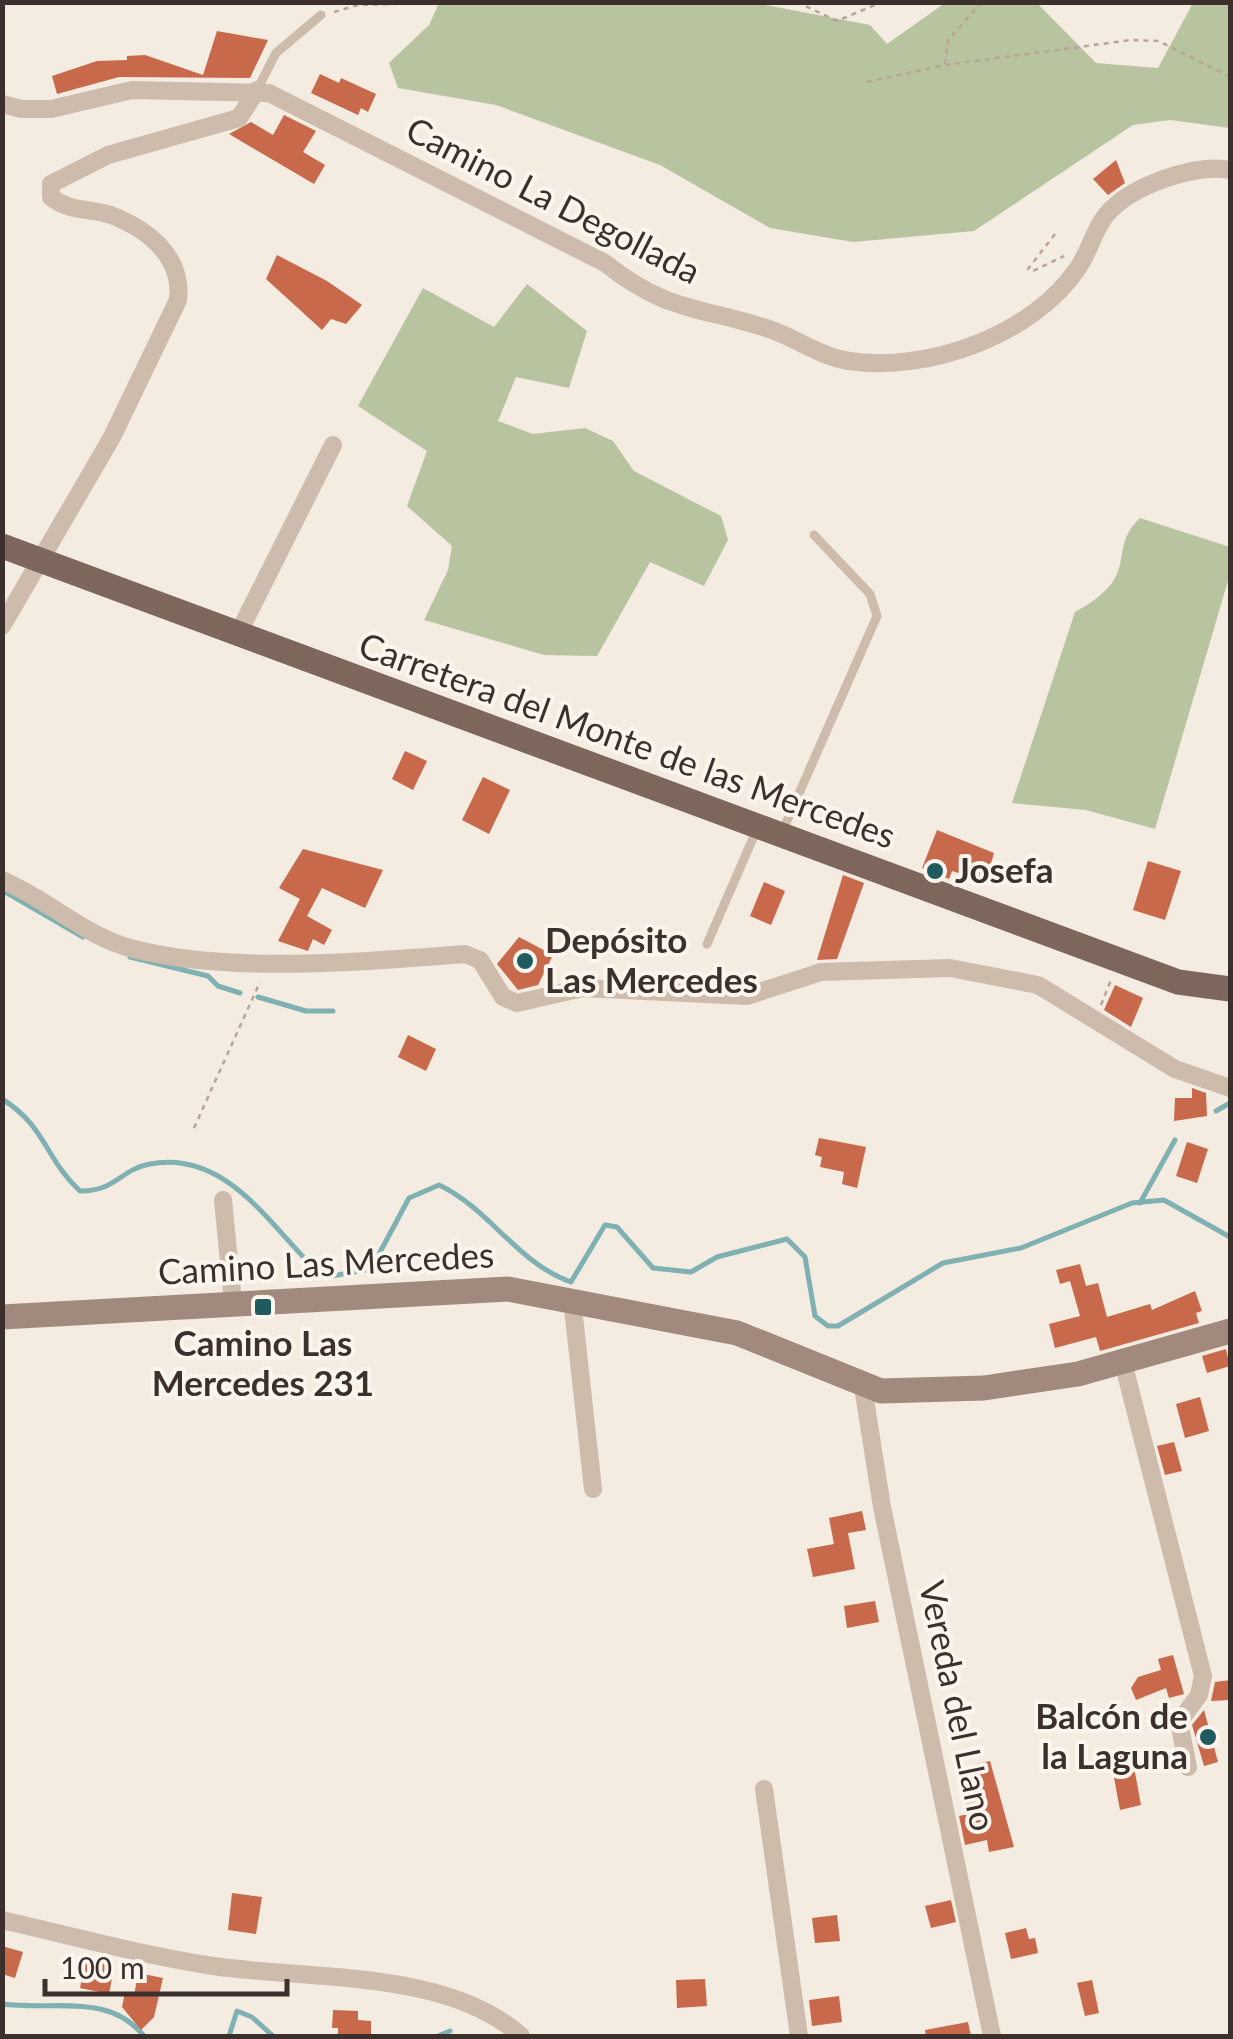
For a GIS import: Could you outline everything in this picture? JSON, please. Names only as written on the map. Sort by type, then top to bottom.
[{"type":"main road","name":"Carretera del Monte de las Mercedes","points":[[2,546],[1178,982],[1230,989]]},
{"type":"main road","name":"Camino Las Mercedes","points":[[2,1317],[478,1288],[572,1299],[737,1333],[864,1387],[984,1388],[1123,1362],[1230,1331]]},
{"type":"street","points":[[2,104],[22,110],[52,108],[132,90],[256,90]]},
{"type":"street","points":[[2,626],[112,437],[178,300],[180,279],[174,262],[160,244],[111,216],[61,205],[52,197],[51,184],[108,154],[239,118],[256,90]]},
{"type":"street","name":"Camino La Degollada","points":[[256,90],[270,93],[605,263],[638,289],[670,305],[771,330],[843,360],[858,362],[946,355],[1017,326],[1075,272],[1113,208],[1176,175],[1212,166],[1230,170]]},
{"type":"street","points":[[238,634],[333,446]]},
{"type":"street","points":[[2,880],[20,887],[50,910],[128,948],[268,962],[361,963],[465,954],[480,960],[503,997],[517,1003],[583,988],[747,996],[822,972],[950,968],[1038,985],[1175,1069],[1230,1088]]},
{"type":"street","points":[[223,1200],[233,1302]]},
{"type":"street","points":[[572,1299],[594,1489]]},
{"type":"street","points":[[1123,1362],[1203,1676],[1199,1695],[1180,1722],[1188,1767]]},
{"type":"street","name":"Vereda del Llano","points":[[864,1387],[882,1507],[992,2036]]},
{"type":"street","points":[[764,1789],[800,2036]]},
{"type":"street","points":[[2,1920],[211,1966],[423,1990],[471,2002],[522,2036]]},
{"type":"lane","points":[[256,90],[276,53],[321,16]]},
{"type":"lane","points":[[707,944],[770,831],[876,616],[870,594],[814,534]]},
{"type":"path","points":[[321,16],[358,5],[461,2]]},
{"type":"path","points":[[797,2],[837,21],[882,2]]},
{"type":"path","points":[[945,66],[948,40],[982,2]]},
{"type":"path","points":[[867,82],[945,66],[1130,40],[1159,40],[1230,77]]},
{"type":"path","points":[[1055,234],[1030,271],[1073,250]]},
{"type":"path","points":[[194,1128],[268,962]]},
{"type":"path","points":[[1095,1020],[1111,980]]},
{"type":"green space","points":[[1036,2],[1096,63],[1158,68],[1193,3],[1230,3],[1230,128],[1170,120],[1133,125],[974,231],[853,242],[770,228],[660,165],[496,105],[398,88],[389,63],[429,25],[439,3],[755,3],[870,25],[887,44],[945,3]]},
{"type":"green space","points":[[527,284],[587,331],[569,388],[516,377],[498,421],[533,434],[585,428],[613,441],[634,471],[721,516],[728,540],[704,586],[650,562],[597,656],[544,655],[424,620],[448,570],[452,546],[407,506],[427,451],[358,406],[423,288],[494,327]]},
{"type":"green space","points":[[1140,518],[1230,547],[1230,574],[1155,829],[1086,810],[1012,803],[1075,612],[1096,599],[1117,575],[1125,541]]},
{"type":"building","points":[[217,31],[268,40],[250,78],[119,77],[57,94],[52,76],[97,61],[127,60],[127,56],[145,55],[203,75]]},
{"type":"building","points":[[320,74],[339,83],[341,78],[376,94],[368,112],[361,108],[358,115],[311,93]]},
{"type":"building","points":[[284,115],[316,131],[303,152],[325,165],[314,184],[229,134],[251,122],[273,135]]},
{"type":"building","points":[[1116,160],[1125,183],[1108,195],[1093,179]]},
{"type":"building","points":[[277,255],[362,305],[346,324],[331,319],[322,330],[266,279]]},
{"type":"building","points":[[405,751],[427,761],[413,790],[392,779]]},
{"type":"building","points":[[483,777],[510,790],[489,834],[462,820]]},
{"type":"building","points":[[937,830],[994,853],[986,881],[952,871],[949,879],[922,868]]},
{"type":"building","points":[[303,849],[383,870],[365,908],[322,888],[307,916],[332,930],[324,945],[313,939],[308,951],[278,941],[300,899],[279,888]]},
{"type":"building","points":[[1148,861],[1181,871],[1165,920],[1133,910]]},
{"type":"building","points":[[843,875],[864,883],[837,959],[817,960]]},
{"type":"building","points":[[764,882],[785,891],[771,925],[750,916]]},
{"type":"building","name":"Depósito Las Mercedes","points":[[519,937],[553,955],[538,985],[518,990],[497,964]]},
{"type":"building","points":[[1115,985],[1143,998],[1131,1027],[1104,1010]]},
{"type":"building","points":[[408,1035],[436,1049],[426,1071],[398,1057]]},
{"type":"building","points":[[1192,1088],[1206,1093],[1207,1116],[1174,1121],[1175,1098],[1192,1098]]},
{"type":"building","points":[[819,1138],[866,1147],[857,1188],[842,1184],[844,1172],[820,1167],[822,1157],[815,1155]]},
{"type":"building","points":[[1187,1142],[1208,1149],[1197,1183],[1176,1176]]},
{"type":"building","points":[[1080,1264],[1086,1286],[1098,1283],[1107,1317],[1150,1304],[1152,1310],[1195,1291],[1202,1311],[1196,1313],[1199,1323],[1100,1351],[1096,1337],[1055,1348],[1049,1324],[1080,1316],[1070,1281],[1060,1284],[1056,1270]]},
{"type":"building","points":[[1226,1349],[1230,1366],[1207,1373],[1202,1356]]},
{"type":"building","points":[[1200,1397],[1209,1431],[1185,1438],[1176,1404]]},
{"type":"building","points":[[1174,1442],[1182,1471],[1165,1475],[1157,1446]]},
{"type":"building","points":[[862,1511],[866,1530],[848,1533],[855,1569],[813,1577],[807,1549],[834,1544],[829,1518]]},
{"type":"building","points":[[875,1601],[879,1622],[847,1628],[844,1606]]},
{"type":"building","points":[[1173,1655],[1184,1694],[1169,1698],[1166,1688],[1136,1700],[1131,1688],[1138,1677],[1161,1670],[1158,1659]]},
{"type":"building","points":[[1230,1680],[1230,1700],[1211,1701],[1215,1682]]},
{"type":"building","points":[[1204,1710],[1218,1762],[1204,1766],[1192,1725]]},
{"type":"building","points":[[1131,1751],[1141,1805],[1120,1810],[1110,1756]]},
{"type":"building","points":[[990,1761],[1014,1847],[989,1852],[987,1840],[965,1845],[959,1816],[969,1814],[960,1777],[978,1773],[976,1764]]},
{"type":"building","points":[[232,1893],[262,1897],[256,1934],[228,1930]]},
{"type":"building","points":[[951,1900],[956,1922],[931,1928],[925,1906]]},
{"type":"building","points":[[837,1915],[840,1941],[815,1943],[812,1918]]},
{"type":"building","points":[[1026,1928],[1029,1939],[1035,1938],[1038,1953],[1011,1959],[1005,1933]]},
{"type":"building","points":[[2,1946],[23,1952],[15,1978],[2,1974]]},
{"type":"building","points":[[86,1958],[115,1963],[109,1994],[80,1988]]},
{"type":"building","points":[[138,1973],[163,1978],[154,2017],[141,2030],[122,2007],[125,1992],[134,1996]]},
{"type":"building","points":[[705,1979],[707,2006],[677,2008],[676,1980]]},
{"type":"building","points":[[1092,1980],[1099,2013],[1085,2016],[1077,1983]]},
{"type":"building","points":[[839,1996],[842,2022],[812,2026],[809,2000]]},
{"type":"building","points":[[333,2010],[358,2011],[358,2020],[371,2021],[371,2036],[338,2036],[338,2028],[332,2028]]},
{"type":"building","points":[[968,2022],[971,2036],[926,2036],[925,2030]]},
{"type":"waterway","points":[[2,890],[83,937]]},
{"type":"waterway","points":[[130,957],[208,976],[218,986],[240,993]]},
{"type":"waterway","points":[[258,997],[306,1011],[333,1011]]},
{"type":"waterway","points":[[2,1099],[28,1120],[80,1191],[102,1188],[150,1164],[177,1163],[202,1168],[245,1195],[317,1271],[332,1276],[371,1269],[409,1198],[439,1185],[474,1208],[535,1262],[571,1282],[605,1225],[617,1227],[653,1268],[691,1272],[717,1257],[787,1239],[805,1257],[815,1316],[828,1326],[838,1326],[943,1263],[1021,1248],[1132,1203],[1164,1200],[1230,1237]]},
{"type":"waterway","points":[[1216,1111],[1230,1103]]},
{"type":"waterway","points":[[1140,1203],[1175,1140]]},
{"type":"waterway","points":[[2,2004],[97,2008],[130,2022],[144,2036]]},
{"type":"waterway","points":[[229,2036],[237,2011],[252,2017],[273,2036]]},
{"type":"waterway","points":[[438,2036],[450,2031]]},
{"type":"place","name":"Josefa","points":[[935,871]]},
{"type":"place","name":"Depósito Las Mercedes","points":[[525,961]]},
{"type":"place","name":"Camino Las Mercedes 231","points":[[263,1307]]},
{"type":"place","name":"Balcón de la Laguna","points":[[1208,1737]]}]
